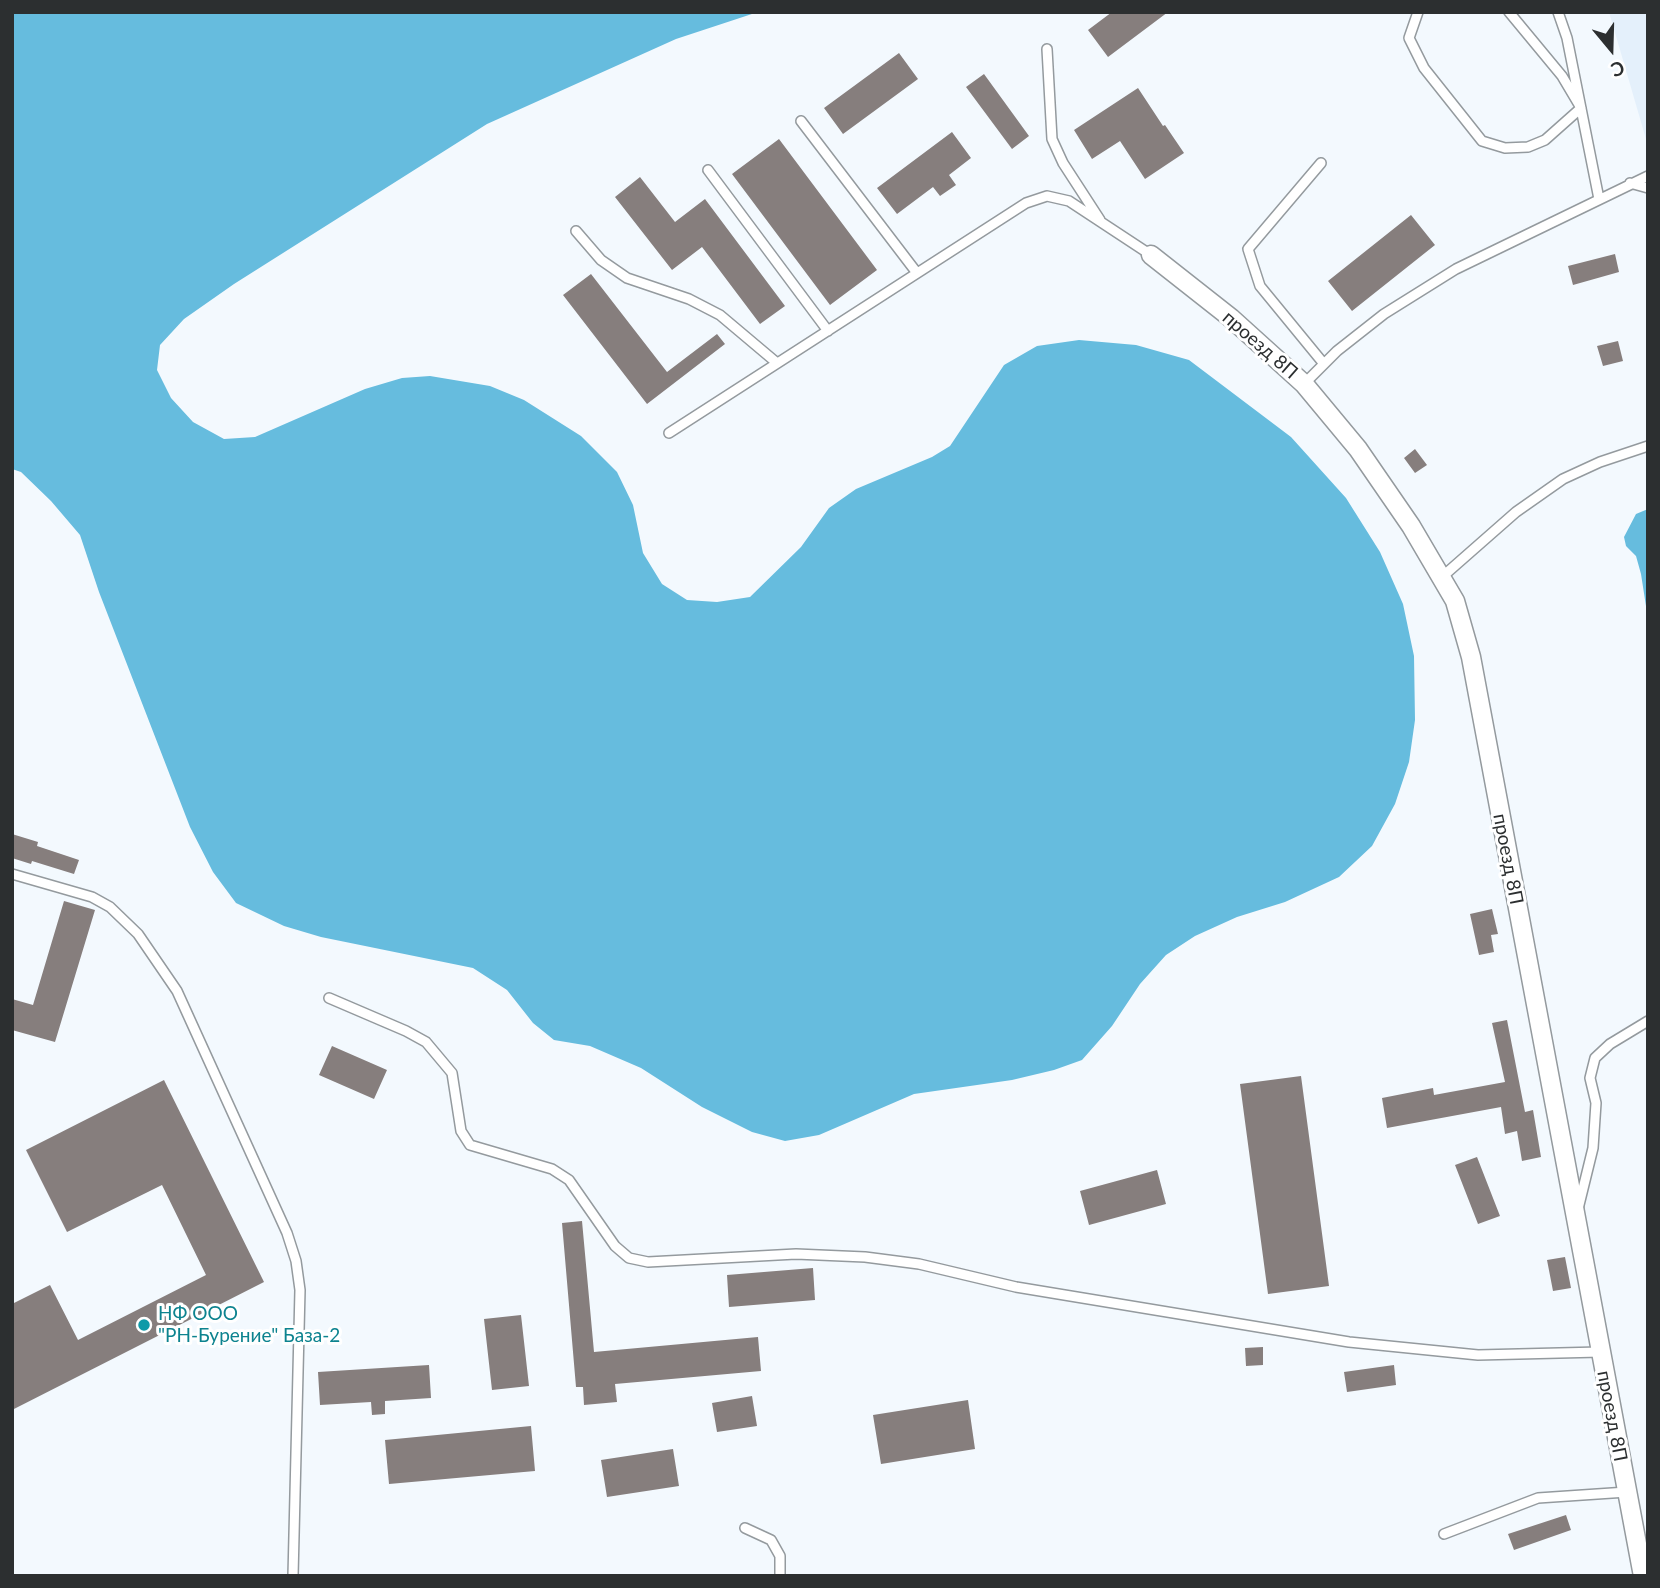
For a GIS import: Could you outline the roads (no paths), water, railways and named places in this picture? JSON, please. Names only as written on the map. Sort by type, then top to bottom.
[{"type":"street","name":"проезд 8П","points":[[1151,255],[1231,318],[1304,384],[1358,449],[1411,526],[1455,601],[1471,657],[1643,1576]]},
{"type":"lane","points":[[1418,12],[1409,38],[1424,68],[1482,141],[1505,148],[1528,147],[1545,140],[1581,108]]},
{"type":"lane","points":[[1509,12],[1562,76],[1581,108]]},
{"type":"lane","points":[[1558,12],[1567,38],[1599,198]]},
{"type":"lane","points":[[1047,49],[1052,139],[1063,163],[1103,224]]},
{"type":"lane","points":[[802,121],[917,273]]},
{"type":"lane","points":[[1321,163],[1248,249],[1260,286],[1324,364]]},
{"type":"lane","points":[[708,170],[828,331]]},
{"type":"lane","points":[[1304,384],[1384,314],[1456,269],[1648,176]]},
{"type":"lane","points":[[1630,183],[1648,188]]},
{"type":"lane","points":[[669,433],[1026,203],[1047,196],[1069,201],[1151,255]]},
{"type":"lane","points":[[576,231],[601,260],[627,278],[689,299],[720,315],[777,363]]},
{"type":"lane","points":[[1442,577],[1516,512],[1563,479],[1600,462],[1648,446]]},
{"type":"lane","points":[[12,874],[92,897],[110,907],[138,934],[177,991],[287,1233],[296,1261],[300,1290],[293,1576]]},
{"type":"lane","points":[[329,999],[407,1031],[426,1042],[452,1073],[461,1131],[470,1145],[552,1169],[569,1180],[615,1247],[629,1258],[648,1262],[796,1254],[864,1257],[919,1264],[1016,1287],[1349,1342],[1478,1355],[1600,1352]]},
{"type":"lane","points":[[1576,1221],[1593,1148],[1596,1103],[1590,1078],[1595,1058],[1609,1044],[1648,1021]]},
{"type":"lane","points":[[1444,1534],[1538,1498],[1627,1492]]},
{"type":"lane","points":[[745,1528],[771,1540],[780,1556],[780,1576]]},
{"type":"water","points":[[12,12],[758,12],[676,39],[487,124],[234,284],[184,319],[160,345],[157,370],[171,398],[193,422],[224,439],[255,437],[365,389],[402,378],[430,376],[490,386],[524,400],[581,436],[617,472],[633,505],[643,553],[662,584],[687,600],[717,602],[750,597],[801,547],[829,508],[856,489],[932,457],[950,446],[1004,365],[1037,346],[1079,340],[1136,345],[1189,360],[1291,437],[1346,498],[1380,552],[1403,604],[1414,656],[1415,720],[1409,762],[1395,804],[1372,846],[1339,877],[1285,902],[1237,917],[1195,936],[1166,955],[1140,984],[1112,1026],[1082,1060],[1012,1080],[914,1094],[819,1135],[785,1141],[752,1132],[702,1107],[641,1068],[590,1046],[554,1040],[533,1023],[507,990],[473,968],[321,937],[284,926],[236,903],[213,872],[190,827],[99,592],[80,535],[51,501],[21,472],[12,469]]},
{"type":"water","points":[[1648,509],[1648,619],[1636,556],[1626,546],[1624,537],[1636,514]]},
{"type":"place","name":"НФ ООО \"РН-Бурение\" База-2","points":[[144,1325]]}]
